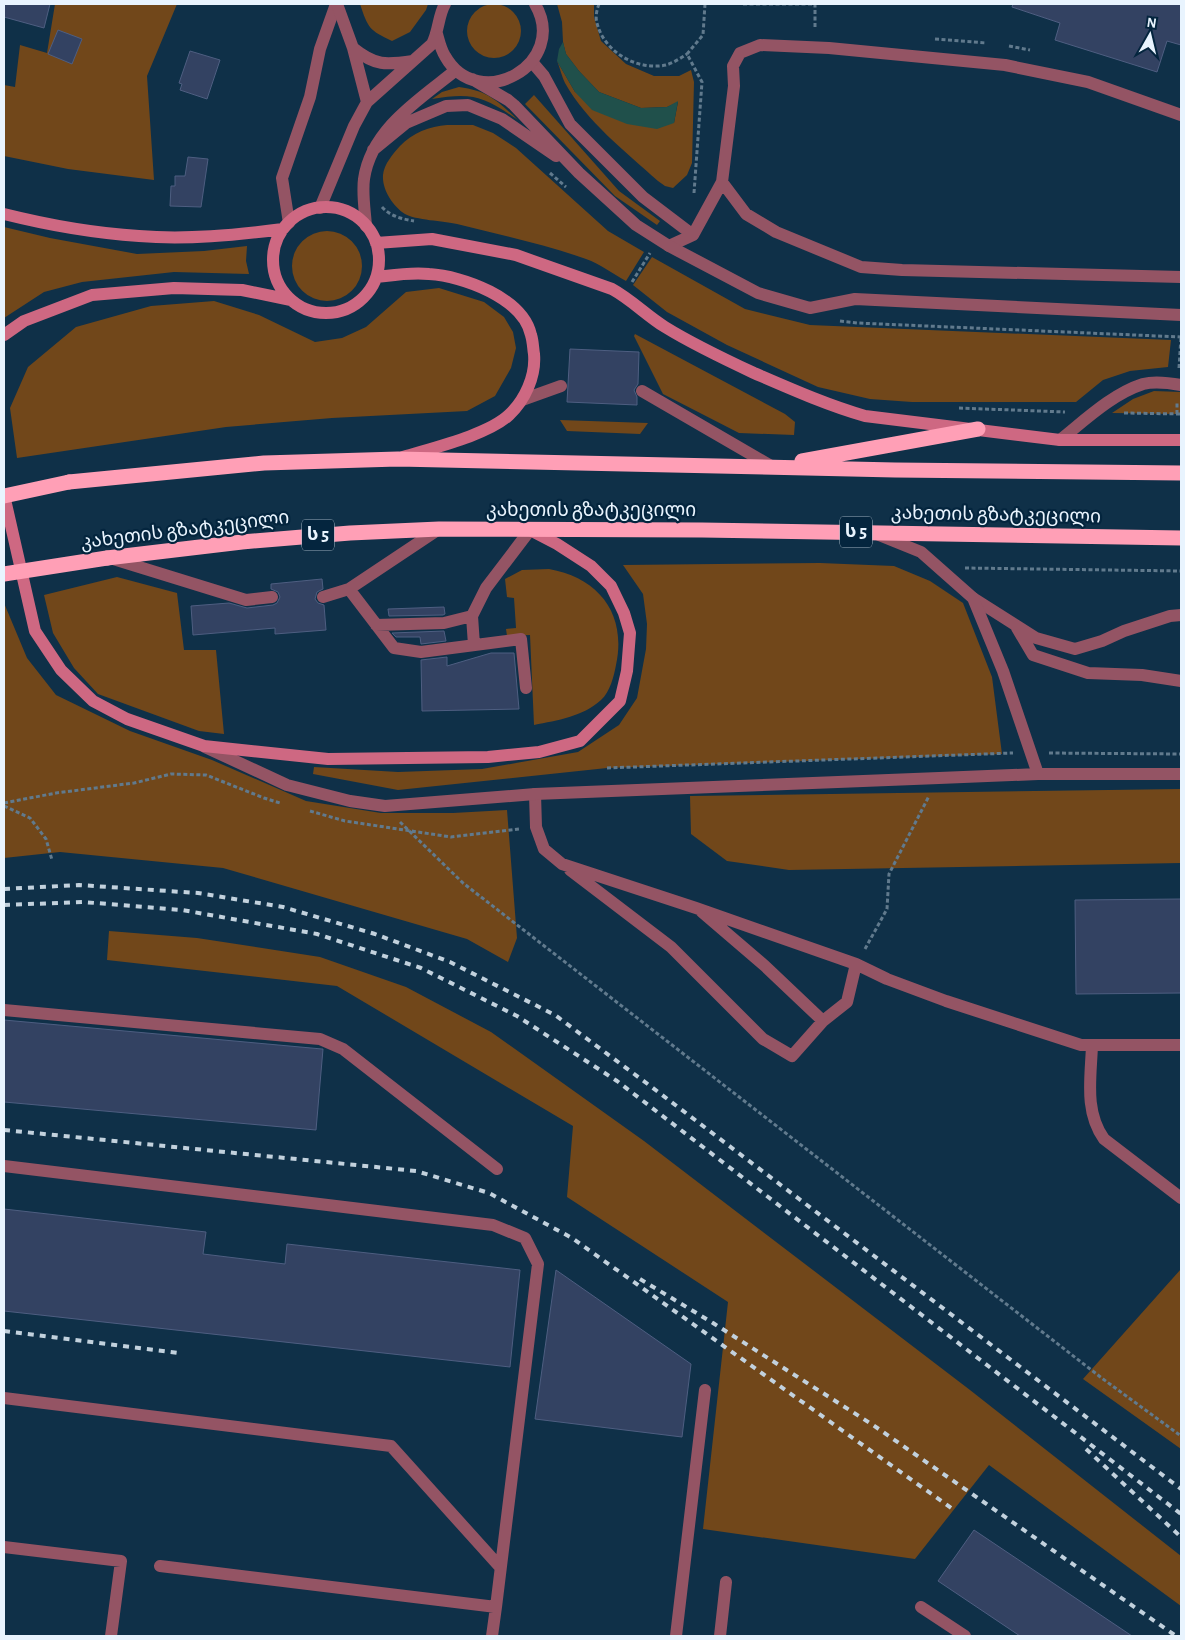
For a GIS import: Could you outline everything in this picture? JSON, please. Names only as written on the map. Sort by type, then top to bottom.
[{"type":"highway","points":[[771,466],[978,429]]},
{"type":"highway","points":[[4,496],[69,482],[264,463],[398,459],[896,470],[1181,473]]},
{"type":"highway","name":"კახეთის გზატკეცილი","points":[[4,574],[107,558],[251,541],[350,533],[439,529],[872,532],[1181,538]]},
{"type":"main road","points":[[320,208],[337,208],[353,215],[366,226],[376,243],[379,260],[376,277],[368,292],[356,304],[340,312],[323,313],[306,309],[291,300],[280,287],[274,270],[273,253],[286,226],[303,213],[320,208]]},
{"type":"main road","points":[[4,214],[45,224],[139,236],[236,235],[286,226]]},
{"type":"main road","points":[[376,243],[432,239],[516,255],[612,289],[623,295],[663,326],[702,349],[834,407],[865,416],[1060,440],[1181,440]]},
{"type":"main road","points":[[376,277],[408,273],[432,274],[466,282],[485,289],[517,310],[531,334],[534,359],[532,379],[522,400],[508,416],[494,426],[480,432],[398,459]]},
{"type":"main road","points":[[4,336],[24,321],[92,295],[184,288],[242,290],[291,300]]},
{"type":"main road","points":[[4,496],[35,631],[61,670],[93,701],[127,719],[204,746],[328,759],[432,759],[488,757],[539,752],[580,741],[620,701],[627,671],[630,633],[624,613],[611,586],[591,566],[557,544],[530,530]]},
{"type":"street","points":[[337,4],[353,48],[367,102]]},
{"type":"street","points":[[286,226],[282,178],[310,97],[320,49],[337,4]]},
{"type":"street","points":[[445,4],[438,21],[437,34],[444,56],[456,70],[514,105],[579,173],[636,225],[670,246],[758,294],[810,308],[855,299],[1181,315]]},
{"type":"street","points":[[472,79],[488,82],[504,80],[520,74],[532,62],[539,49],[543,35],[542,20],[535,4]]},
{"type":"street","points":[[320,208],[354,126],[367,102],[432,44],[437,34]]},
{"type":"street","points":[[670,246],[693,235],[722,182],[734,86],[733,66],[740,53],[760,45],[829,48],[1005,65],[1088,82],[1181,114]]},
{"type":"street","points":[[353,48],[366,59],[383,63],[397,64],[414,61]]},
{"type":"street","points":[[532,62],[544,76],[570,124],[644,198],[693,235]]},
{"type":"street","points":[[366,226],[364,180],[373,150],[390,125],[456,70]]},
{"type":"street","points":[[373,150],[406,123],[446,106],[468,105],[502,119],[579,173]]},
{"type":"street","points":[[722,182],[746,214],[776,232],[861,267],[902,270],[1181,277]]},
{"type":"street","points":[[1060,440],[1122,393],[1145,384],[1171,383],[1181,385]]},
{"type":"street","points":[[522,400],[561,386]]},
{"type":"street","points":[[642,390],[771,466]]},
{"type":"street","points":[[323,597],[349,589],[439,529]]},
{"type":"street","points":[[474,645],[472,616],[486,588],[530,530]]},
{"type":"street","points":[[872,532],[921,552],[973,598],[1036,638],[1075,649],[1170,616],[1181,615]]},
{"type":"street","points":[[107,558],[246,600],[272,597]]},
{"type":"street","points":[[349,589],[394,648],[421,652],[521,639],[526,688]]},
{"type":"street","points":[[973,598],[1003,671],[1038,774]]},
{"type":"street","points":[[376,625],[444,622],[472,616]]},
{"type":"street","points":[[1014,624],[1034,655],[1088,673],[1142,675],[1181,681]]},
{"type":"street","points":[[204,746],[287,785],[350,801],[386,806],[535,794],[1038,774],[1181,774]]},
{"type":"street","points":[[535,794],[536,828],[544,849],[671,947],[763,1039],[792,1056],[823,1021],[847,1002],[856,964]]},
{"type":"street","points":[[562,864],[856,964],[887,979],[946,1000],[1081,1044],[1181,1045]]},
{"type":"street","points":[[696,908],[765,966],[823,1021]]},
{"type":"street","points":[[4,1010],[320,1039],[343,1049],[497,1169]]},
{"type":"street","points":[[1092,1045],[1090,1104],[1096,1127],[1104,1139],[1181,1198]]},
{"type":"street","points":[[4,1166],[493,1225],[525,1238],[538,1264],[492,1636]]},
{"type":"street","points":[[676,1636],[705,1390]]},
{"type":"street","points":[[4,1398],[391,1446],[500,1567]]},
{"type":"street","points":[[4,1547],[121,1561],[112,1636]]},
{"type":"street","points":[[160,1566],[496,1607]]},
{"type":"street","points":[[720,1636],[726,1582]]},
{"type":"street","points":[[921,1607],[965,1636]]},
{"type":"path","points":[[599,4],[596,22],[605,42],[622,58],[644,66],[666,64],[687,54],[703,35],[705,4]]},
{"type":"path","points":[[687,54],[702,82],[694,198]]},
{"type":"path","points":[[632,281],[652,250]]},
{"type":"path","points":[[940,567],[1181,571]]},
{"type":"path","points":[[607,768],[1031,753],[1181,754]]},
{"type":"path","points":[[4,804],[56,793],[134,783],[172,774],[206,775],[264,798],[282,803]]},
{"type":"path","points":[[856,964],[887,909],[889,874],[939,778]]},
{"type":"path","points":[[4,804],[30,818],[46,839],[52,860]]},
{"type":"path","points":[[386,806],[407,830],[463,883],[1095,1373],[1181,1436]]},
{"type":"path","points":[[309,811],[345,821],[451,837],[536,828]]},
{"type":"shaded area","points":[[55,4],[177,4],[147,76],[154,180],[68,169],[4,156],[4,85],[15,87],[20,45],[47,53]]},
{"type":"shaded area","points":[[360,4],[428,4],[426,10],[410,32],[392,41],[378,34],[370,27]]},
{"type":"shaded area","points":[[489,4],[499,4],[509,8],[517,16],[521,31],[517,46],[509,54],[499,58],[489,58],[479,54],[471,46],[467,36],[467,26],[471,16],[479,8]]},
{"type":"shaded area","points":[[557,4],[594,4],[594,17],[601,41],[626,64],[654,76],[679,76],[691,70],[694,82],[692,163],[687,175],[673,188],[665,186],[658,181],[584,111],[565,83],[557,61],[575,92],[674,123],[678,102],[667,107],[641,108],[599,92],[566,54],[562,22]]},
{"type":"shaded area","points":[[563,42],[566,54],[599,92],[641,108],[667,107],[678,101],[674,123],[657,129],[627,124],[592,110],[575,92],[557,61],[559,49]]},
{"type":"shaded area","points":[[459,87],[485,94],[498,102],[518,120],[487,101],[478,98],[458,96],[432,99],[442,92]]},
{"type":"shaded area","points":[[534,95],[619,191],[660,221],[657,225],[615,196],[525,104]]},
{"type":"shaded area","points":[[473,125],[493,133],[516,148],[608,231],[644,252],[626,281],[586,259],[538,244],[457,224],[416,218],[401,211],[389,197],[384,186],[383,175],[387,163],[400,146],[410,137],[434,127]]},
{"type":"shaded area","points":[[4,227],[50,238],[137,254],[204,251],[247,246],[246,261],[249,274],[174,272],[82,282],[44,292],[4,318]]},
{"type":"shaded area","points":[[327,231],[340,234],[352,241],[359,253],[362,266],[359,279],[352,291],[340,298],[327,301],[314,298],[302,291],[295,279],[292,266],[295,253],[302,241],[314,234]]},
{"type":"shaded area","points":[[652,257],[745,309],[810,325],[1171,340],[1168,367],[1130,371],[1103,380],[1076,402],[912,402],[870,399],[818,387],[727,345],[667,312],[633,285]]},
{"type":"shaded area","points":[[439,288],[484,302],[504,317],[513,332],[516,348],[511,368],[495,396],[467,411],[332,418],[226,427],[17,458],[10,408],[28,367],[76,327],[151,306],[214,301],[259,315],[315,342],[342,338],[366,327],[406,292]]},
{"type":"shaded area","points":[[635,334],[785,414],[795,422],[794,435],[739,433],[663,394],[634,336]]},
{"type":"shaded area","points":[[1154,391],[1181,392],[1181,414],[1112,413],[1133,399]]},
{"type":"shaded area","points":[[560,420],[648,423],[640,434],[567,431]]},
{"type":"shaded area","points":[[820,563],[894,566],[930,581],[963,603],[992,677],[1002,754],[607,768],[398,790],[313,774],[314,767],[398,772],[482,769],[578,752],[619,725],[637,698],[646,649],[647,624],[643,594],[623,565]]},
{"type":"shaded area","points":[[549,569],[582,581],[595,590],[605,601],[613,615],[617,630],[618,647],[613,679],[607,693],[601,700],[578,714],[534,725],[530,635],[507,636],[506,629],[516,628],[514,598],[507,597],[505,579],[522,570]]},
{"type":"shaded area","points":[[117,577],[177,593],[184,650],[216,650],[224,734],[199,731],[98,694],[74,668],[53,633],[44,595]]},
{"type":"shaded area","points":[[4,603],[27,658],[56,695],[130,731],[212,760],[306,801],[381,813],[453,813],[507,810],[517,938],[508,962],[467,939],[223,868],[60,852],[4,858]]},
{"type":"shaded area","points":[[1181,789],[1181,863],[789,870],[727,861],[691,834],[690,796]]},
{"type":"shaded area","points":[[109,931],[197,938],[320,957],[406,987],[491,1032],[644,1141],[970,1390],[1181,1556],[1181,1606],[989,1465],[915,1559],[703,1529],[728,1302],[567,1197],[573,1126],[337,986],[107,960]]},
{"type":"shaded area","points":[[1181,1269],[1181,1449],[1083,1379]]},
{"type":"building","points":[[4,4],[50,4],[44,28],[4,17]]},
{"type":"building","points":[[1013,4],[1181,4],[1181,45],[1167,41],[1157,72],[1055,40],[1060,23],[1012,7]]},
{"type":"building","points":[[58,30],[82,39],[72,64],[48,54]]},
{"type":"building","points":[[190,51],[220,60],[207,99],[180,90],[182,84],[179,83]]},
{"type":"building","points":[[188,157],[208,159],[201,207],[170,206],[171,186],[175,186],[175,176],[185,176]]},
{"type":"building","points":[[570,349],[639,352],[638,384],[634,390],[637,397],[637,405],[567,402]]},
{"type":"building","points":[[322,579],[323,589],[317,592],[315,599],[318,603],[324,605],[326,630],[275,634],[275,628],[193,635],[191,606],[229,603],[247,608],[273,605],[277,603],[280,597],[278,592],[271,589],[271,584]]},
{"type":"building","points":[[444,607],[445,614],[443,615],[389,616],[388,609]]},
{"type":"building","points":[[444,631],[446,641],[421,644],[420,637],[396,637],[392,633]]},
{"type":"building","points":[[491,653],[514,653],[519,709],[422,711],[421,660],[447,657],[447,666]]},
{"type":"building","points":[[1181,899],[1181,993],[1076,994],[1075,900]]},
{"type":"building","points":[[4,1020],[323,1049],[316,1130],[4,1102]]},
{"type":"building","points":[[4,1209],[206,1232],[203,1254],[285,1264],[287,1244],[520,1270],[510,1367],[4,1311]]},
{"type":"building","points":[[556,1270],[691,1364],[682,1437],[535,1419]]},
{"type":"building","points":[[974,1530],[1132,1636],[1020,1636],[938,1581]]},
{"type":"railway","points":[[4,889],[79,885],[198,893],[283,907],[375,934],[450,962],[555,1015],[1181,1489]]},
{"type":"railway","points":[[4,905],[83,902],[182,910],[317,934],[421,968],[517,1016],[617,1081],[1181,1514]]},
{"type":"railway","points":[[4,1130],[416,1171],[489,1193],[572,1238],[954,1510]]},
{"type":"railway","points":[[640,1279],[873,1425],[1176,1636]]},
{"type":"railway","points":[[4,1331],[178,1353]]},
{"type":"railway","points":[[1086,1449],[1181,1537]]}]
